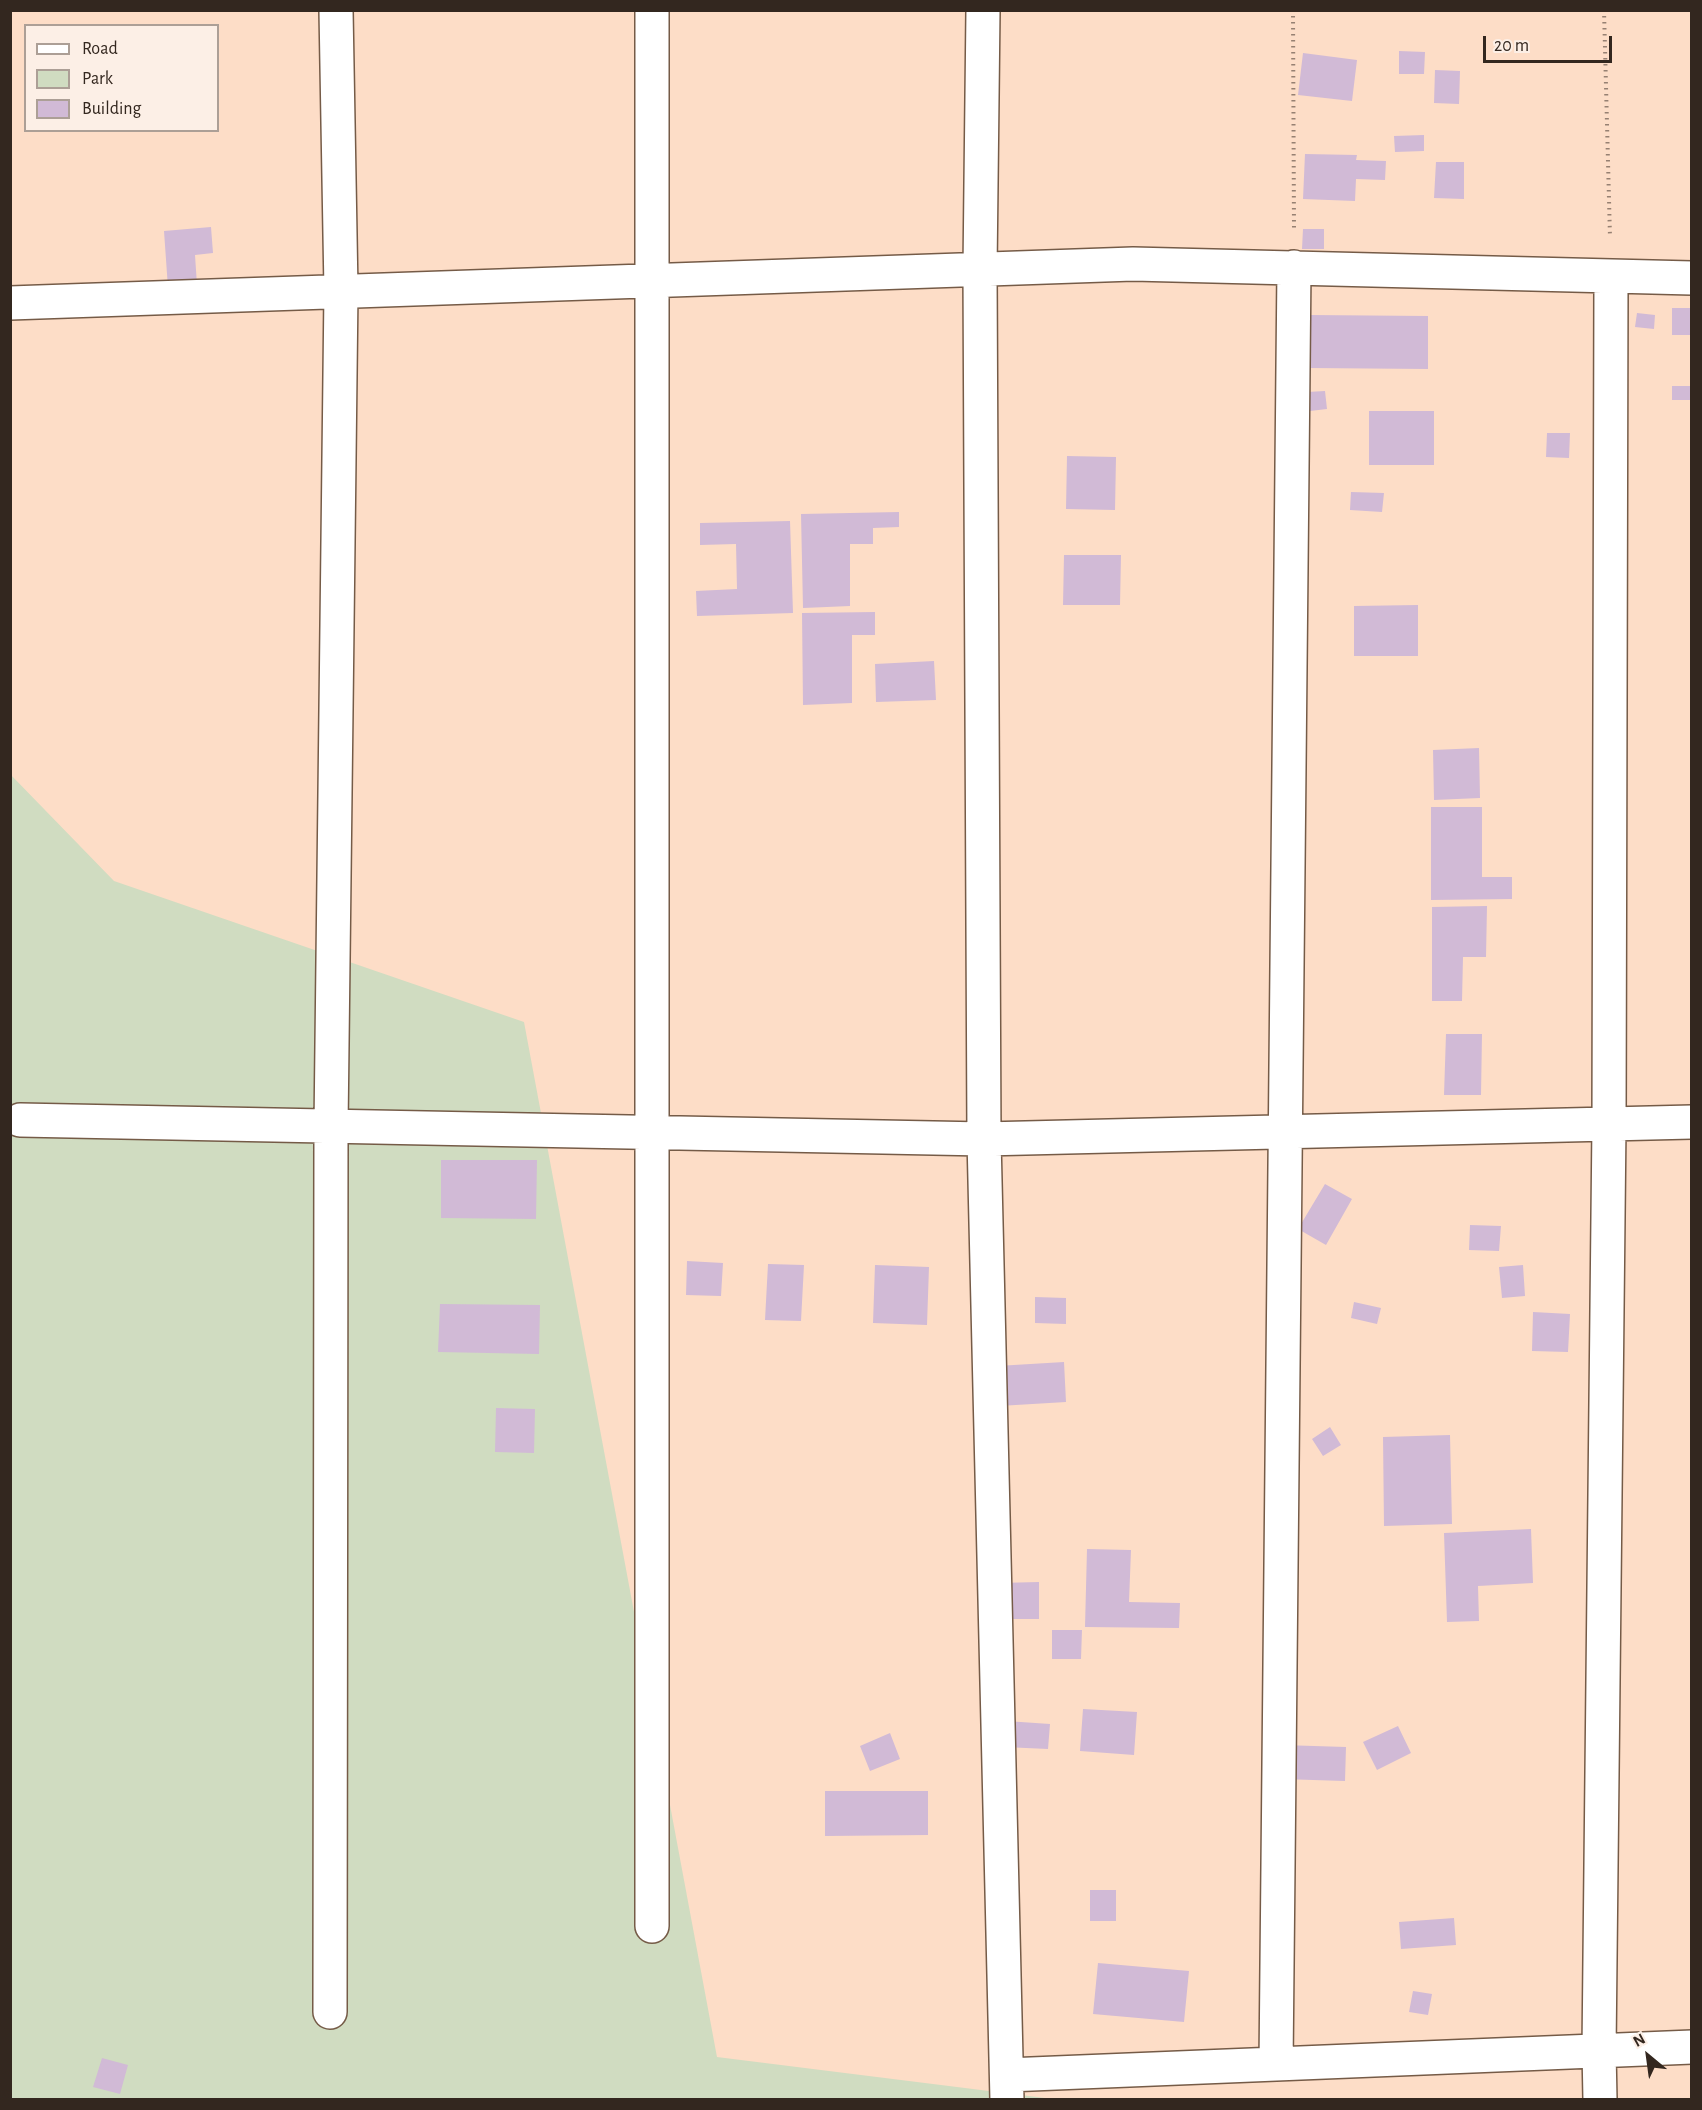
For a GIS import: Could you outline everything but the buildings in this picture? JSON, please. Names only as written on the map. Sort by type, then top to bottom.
[{"type":"street","points":[[330,2012],[331,1126],[341,291],[336,10]]},
{"type":"street","points":[[652,10],[652,1926]]},
{"type":"street","points":[[983,10],[980,270],[984,1139],[1007,2087],[1276,2064],[1692,2046]]},
{"type":"street","points":[[10,303],[1133,264],[1692,278]]},
{"type":"street","points":[[1276,2064],[1294,267]]},
{"type":"street","points":[[1600,2100],[1608,1124],[1611,277]]},
{"type":"street","points":[[20,1120],[984,1139],[1692,1122]]},
{"type":"path","points":[[1293,10],[1294,267]]},
{"type":"path","points":[[1604,10],[1611,277]]},
{"type":"green space","points":[[10,774],[114,881],[524,1022],[717,2057],[1053,2099],[11,2099]]}]
